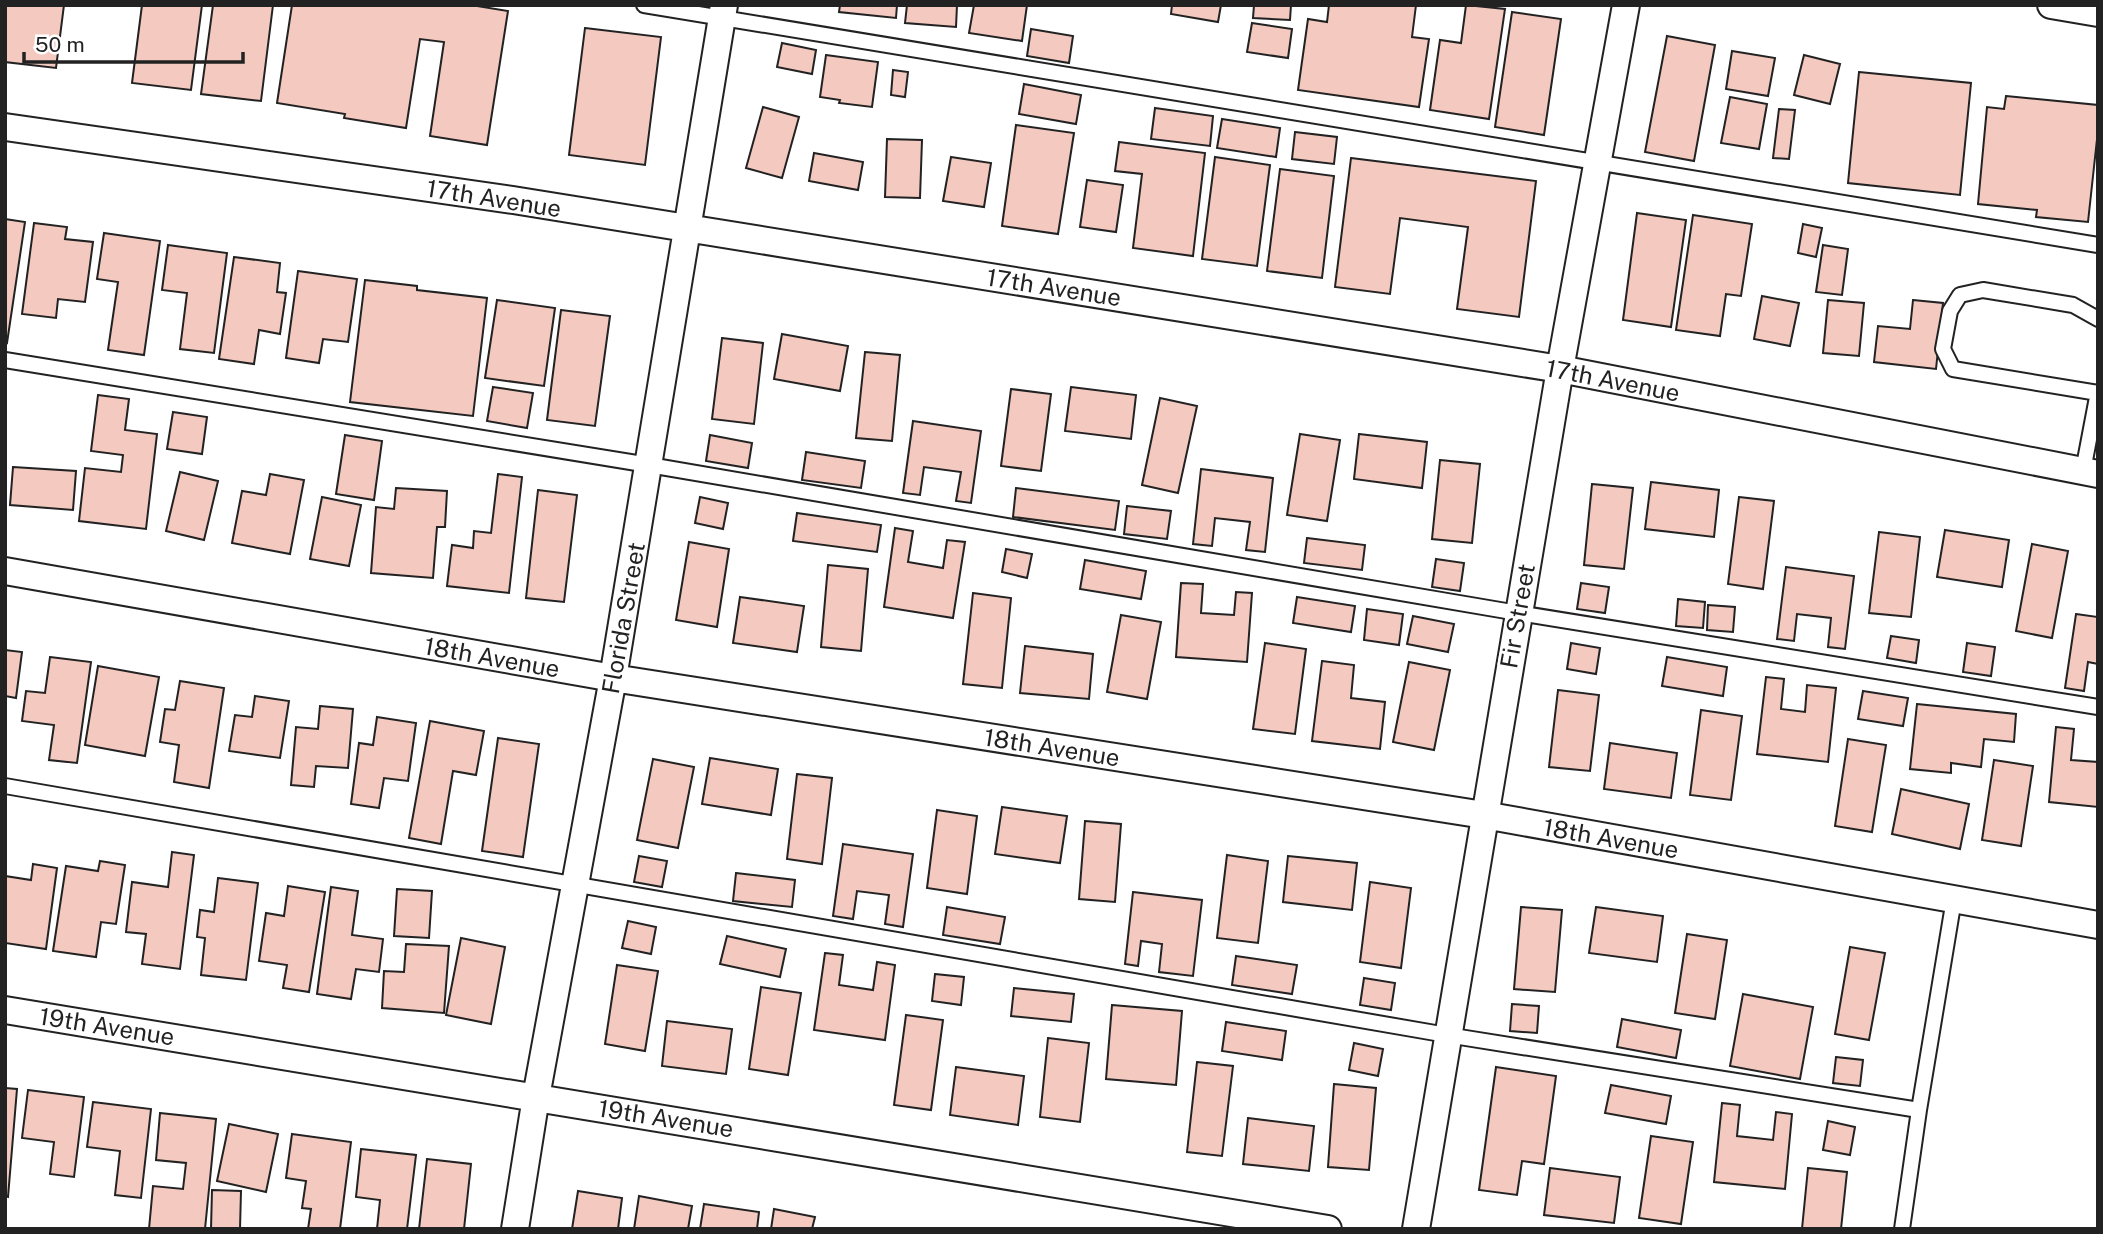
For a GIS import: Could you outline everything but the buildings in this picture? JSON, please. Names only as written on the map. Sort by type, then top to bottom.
[{"type":"street","name":"Fir Street","points":[[1416,1229],[1518,613],[1626,5]]},
{"type":"street","points":[[2051,5],[2098,13]]},
{"type":"street","name":"Florida Street","points":[[515,1229],[536,1097],[613,678],[723,12]]},
{"type":"street","name":"17th Avenue","points":[[5,127],[513,200],[1560,369],[2090,472]]},
{"type":"street","name":"18th Avenue","points":[[5,572],[613,678],[1484,815],[2098,925]]},
{"type":"street","name":"19th Avenue","points":[[5,1010],[1328,1229]]},
{"type":"lane","points":[[644,5],[723,12],[2098,245]]},
{"type":"lane","points":[[2090,472],[2098,392],[1953,369],[1943,349],[1950,311],[1960,295],[1983,290],[2073,305],[2098,319]]},
{"type":"lane","points":[[5,360],[649,465],[1518,613],[2098,707]]},
{"type":"lane","points":[[5,786],[1447,1035],[1919,1110]]},
{"type":"lane","points":[[1902,1229],[1954,899]]}]
